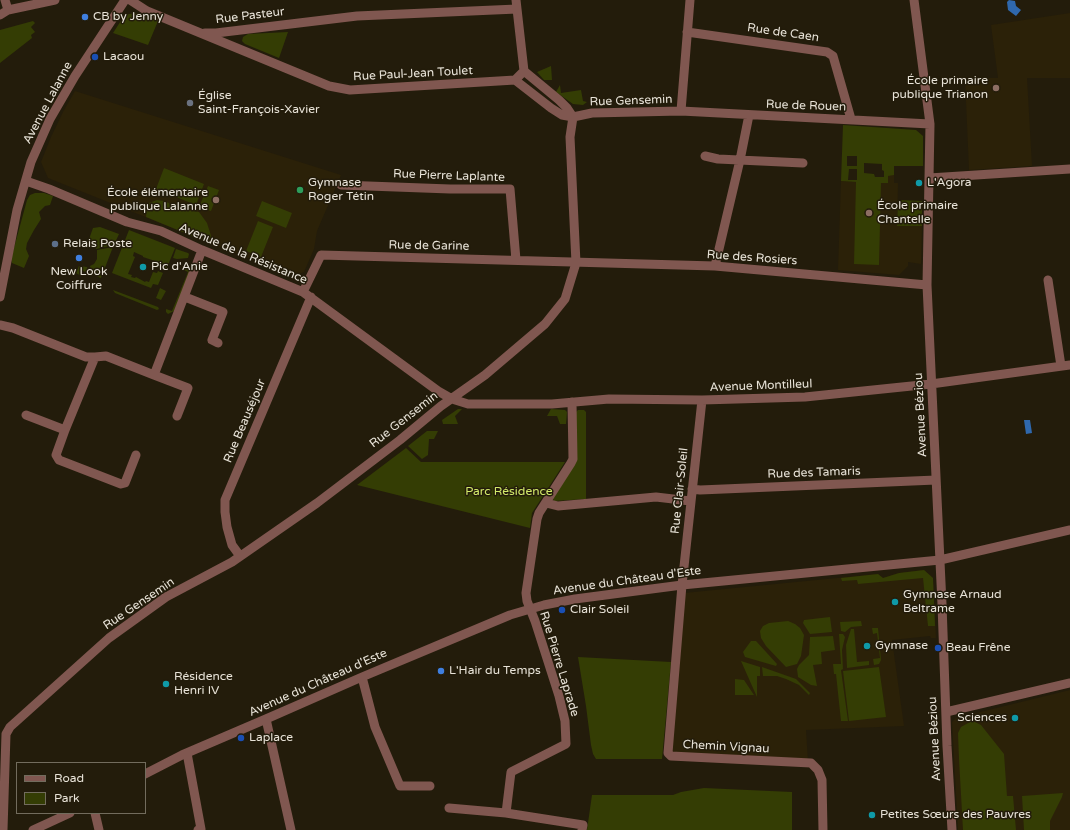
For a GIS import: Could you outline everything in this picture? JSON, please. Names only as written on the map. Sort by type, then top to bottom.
[{"type":"street","points":[[5,0],[4,12],[55,0]]},
{"type":"street","name":"Avenue Lalanne","points":[[0,297],[17,210],[31,162],[50,119],[74,76],[102,32],[125,0]]},
{"type":"street","name":"Rue Paul-Jean Toulet","points":[[130,0],[147,11],[329,86],[350,90],[515,80]]},
{"type":"street","name":"Rue Gensemin","points":[[3,830],[6,734],[10,727],[109,638],[166,597],[240,556],[334,490],[485,375],[545,324],[564,299],[576,263],[570,137],[573,117],[592,113],[681,111],[690,0]]},
{"type":"street","name":"Avenue Béziou","points":[[914,0],[930,124],[927,285],[952,830]]},
{"type":"street","name":"Rue Pasteur","points":[[202,33],[216,33],[357,16],[516,4],[524,71]]},
{"type":"street","name":"Rue de Caen","points":[[687,32],[827,52],[833,56],[851,120]]},
{"type":"street","points":[[524,71],[559,100],[573,117],[562,115],[551,108],[515,80],[524,71]]},
{"type":"street","name":"Rue de Rouen","points":[[681,111],[930,124]]},
{"type":"street","points":[[715,266],[740,160],[748,115]]},
{"type":"street","points":[[705,156],[718,159],[803,163]]},
{"type":"street","points":[[929,178],[1070,170]]},
{"type":"street","name":"Avenue de la Résistance","points":[[26,181],[49,189],[127,222],[161,231],[202,250],[307,294],[438,391],[452,399]]},
{"type":"street","name":"Rue Pierre Laplante","points":[[341,185],[450,189],[510,189],[516,260]]},
{"type":"street","points":[[154,375],[202,250]]},
{"type":"street","name":"Rue de Garine","points":[[307,294],[321,255],[576,263]]},
{"type":"street","name":"Rue des Rosiers","points":[[576,263],[715,266],[927,285]]},
{"type":"street","points":[[1048,280],[1066,366]]},
{"type":"street","name":"Rue Beauséjour","points":[[240,556],[232,545],[227,527],[225,500],[307,294]]},
{"type":"street","points":[[185,297],[223,312],[212,340],[218,343]]},
{"type":"street","points":[[0,325],[13,328],[86,357],[106,356],[188,388],[177,416]]},
{"type":"street","points":[[95,357],[56,452],[57,459],[118,484],[123,484],[125,483],[136,455]]},
{"type":"street","name":"Avenue Montilleul","points":[[452,399],[468,404],[552,404],[609,400],[702,400],[805,397],[931,384],[1066,366]]},
{"type":"street","name":"Rue Clair-Soleil","points":[[682,585],[702,400]]},
{"type":"street","points":[[530,609],[526,592],[537,519],[573,458],[572,402]]},
{"type":"street","points":[[26,415],[65,430]]},
{"type":"street","name":"Rue des Tamaris","points":[[692,489],[700,490],[936,480]]},
{"type":"street","points":[[546,503],[558,506],[656,497],[690,501]]},
{"type":"street","name":"Avenue du Château d'Este","points":[[146,774],[187,753],[266,720],[362,676],[510,615],[530,609],[575,598],[682,585],[940,560],[1070,530]]},
{"type":"street","name":"Chemin Vignau","points":[[682,585],[668,753],[671,756],[811,763],[818,770],[822,780],[823,830]]},
{"type":"street","name":"Rue Pierre Laprade","points":[[506,813],[512,772],[566,744],[565,721],[559,696],[536,620],[530,609]]},
{"type":"street","points":[[362,676],[375,727],[400,786],[430,786]]},
{"type":"street","points":[[946,712],[1070,683]]},
{"type":"street","points":[[266,720],[291,830]]},
{"type":"street","points":[[187,753],[201,829],[198,830]]},
{"type":"street","points":[[449,808],[506,813],[582,825],[582,830]]},
{"type":"street","points":[[33,830],[68,814]]},
{"type":"street","points":[[95,814],[99,830]]},
{"type":"shaded area","name":"École primaire publique Trianon","points":[[1070,13],[1070,78],[1027,78],[1032,166],[969,170],[965,78],[998,78],[991,25]]},
{"type":"shaded area","name":"École élémentaire publique Lalanne","points":[[75,91],[341,175],[317,231],[314,249],[304,272],[293,276],[48,178],[41,162],[51,137]]},
{"type":"shaded area","name":"École primaire Chantelle","points":[[888,175],[894,175],[894,183],[898,183],[897,225],[922,226],[921,264],[908,262],[908,266],[899,275],[838,270],[841,181],[888,183]]},
{"type":"shaded area","points":[[924,570],[933,578],[936,638],[931,638],[930,636],[892,640],[904,726],[806,730],[808,761],[675,753],[670,750],[684,593],[878,574],[883,578],[899,573]]},
{"type":"shaded area","points":[[1070,690],[1070,830],[958,830],[952,722],[956,718]]},
{"type":"green space","points":[[138,13],[158,21],[148,45],[113,33],[124,16]]},
{"type":"green space","points":[[33,21],[35,23],[31,27],[35,32],[31,35],[32,38],[0,63],[0,30]]},
{"type":"green space","points":[[288,32],[279,58],[245,44],[242,41],[243,37],[248,34]]},
{"type":"green space","points":[[551,66],[552,80],[544,80],[537,72]]},
{"type":"green space","points":[[560,85],[561,93],[581,90],[583,101],[587,102],[583,105],[573,104],[556,92]]},
{"type":"green space","points":[[843,125],[916,130],[923,136],[923,166],[894,166],[894,175],[888,176],[888,183],[881,183],[879,265],[854,264],[856,182],[841,181]],"holes":[[[847,156],[857,156],[857,166],[847,166]],[[864,163],[882,164],[884,177],[875,177],[874,174],[864,173]],[[849,169],[857,169],[857,180],[848,180]]]},
{"type":"green space","points":[[164,168],[204,184],[196,205],[156,189]]},
{"type":"green space","points":[[208,186],[219,190],[211,211],[199,207]]},
{"type":"green space","points":[[35,193],[44,193],[53,196],[50,205],[45,206],[39,212],[41,219],[27,243],[26,249],[29,256],[24,268],[12,263],[11,259],[27,200],[30,195]]},
{"type":"green space","points":[[157,200],[169,203],[172,208],[179,210],[199,212],[207,223],[214,245],[146,217],[149,203]]},
{"type":"green space","points":[[898,200],[922,201],[922,226],[897,226]]},
{"type":"green space","points":[[262,201],[292,213],[286,228],[256,216]]},
{"type":"green space","points":[[258,221],[273,227],[261,257],[246,251]]},
{"type":"green space","points":[[100,227],[119,234],[114,245],[96,249],[88,242],[93,228]]},
{"type":"green space","points":[[129,230],[175,248],[166,270],[157,266],[158,262],[134,252],[133,256],[135,257],[128,274],[132,275],[131,277],[136,277],[145,282],[149,282],[153,272],[157,273],[158,271],[163,273],[158,285],[153,284],[151,288],[112,273]]},
{"type":"green space","points":[[113,247],[101,278],[96,276],[97,272],[91,270],[90,266],[94,264],[97,259],[97,250]]},
{"type":"green space","points":[[176,249],[188,253],[188,258],[173,258]]},
{"type":"green space","points":[[79,266],[87,267],[89,273],[83,271],[81,276],[76,273]]},
{"type":"green space","points":[[187,266],[190,272],[174,311],[168,314],[166,309],[172,311],[188,272],[182,269]]},
{"type":"green space","points":[[160,288],[166,291],[161,300],[156,298]]},
{"type":"green space","points":[[113,290],[158,307],[159,309],[157,310],[115,293]]},
{"type":"green space","points":[[458,409],[462,409],[455,416],[458,424],[443,424],[442,420]]},
{"type":"green space","points":[[551,409],[565,410],[567,412],[566,424],[560,424],[557,416],[547,416]]},
{"type":"green space","points":[[578,410],[584,410],[586,412],[586,499],[554,501],[553,499],[574,464],[576,412]]},
{"type":"green space","points":[[427,431],[438,431],[434,439],[429,439],[428,455],[422,459],[408,446]]},
{"type":"green space","name":"Parc Résidence","points":[[406,448],[421,462],[565,462],[532,513],[530,528],[357,485]]},
{"type":"green space","points":[[924,570],[933,578],[935,626],[928,626],[923,578],[858,584],[857,580],[842,581],[841,578],[878,574],[883,578],[899,573]]},
{"type":"green space","points":[[830,617],[832,632],[810,634],[803,623],[804,620]]},
{"type":"green space","points":[[788,621],[800,628],[804,635],[801,656],[797,664],[786,667],[766,646],[761,638],[760,631],[763,626],[769,623]]},
{"type":"green space","points":[[861,621],[862,626],[851,627],[845,632],[841,631],[840,622]]},
{"type":"green space","points":[[872,628],[878,628],[881,660],[879,664],[874,665],[873,659],[880,658],[877,633],[873,634]]},
{"type":"green space","points":[[851,629],[854,629],[857,662],[869,661],[869,665],[847,668],[846,645]]},
{"type":"green space","points":[[839,634],[843,634],[845,637],[842,650],[843,669],[841,670],[848,721],[841,721],[836,674],[834,674],[833,664],[841,664]]},
{"type":"green space","points":[[833,636],[835,650],[821,652],[822,664],[813,665],[817,686],[811,685],[798,677],[797,669],[799,665],[809,655],[810,637]]},
{"type":"green space","points":[[751,641],[756,641],[777,664],[776,666],[745,657],[743,652]]},
{"type":"green space","points":[[578,657],[671,662],[662,759],[596,759],[591,745]]},
{"type":"green space","points":[[741,661],[760,667],[760,676],[757,676],[757,697]]},
{"type":"green space","points":[[762,667],[796,679],[810,693],[809,695],[799,685],[786,679],[777,676],[763,676]]},
{"type":"green space","points":[[879,667],[886,717],[849,721],[843,671]]},
{"type":"green space","points":[[735,679],[744,680],[754,695],[735,695]]},
{"type":"green space","points":[[970,722],[975,722],[981,725],[1004,754],[1007,796],[1013,796],[1016,830],[963,830],[958,733],[961,727]]},
{"type":"green space","points":[[704,788],[792,792],[792,830],[587,830],[592,795],[673,795]]},
{"type":"green space","points":[[1063,793],[1050,821],[1050,830],[1024,830],[1022,796]]},
{"type":"water","points":[[1009,0],[1015,1],[1016,6],[1021,10],[1016,16],[1008,10],[1007,2]]},
{"type":"water","points":[[1024,420],[1030,420],[1032,433],[1026,434]]},
{"type":"place","name":"CB by Jenny","points":[[85,17]]},
{"type":"place","name":"Lacaou","points":[[95,57]]},
{"type":"place","name":"École primaire publique Trianon","points":[[996,88]]},
{"type":"place","name":"Église Saint-François-Xavier","points":[[190,103]]},
{"type":"place","name":"L'Agora","points":[[919,183]]},
{"type":"place","name":"Gymnase Roger Tétin","points":[[300,190]]},
{"type":"place","name":"École élémentaire publique Lalanne","points":[[216,200]]},
{"type":"place","name":"École primaire Chantelle","points":[[869,213]]},
{"type":"place","name":"Relais Poste","points":[[55,244]]},
{"type":"place","name":"New Look Coiffure","points":[[79,258]]},
{"type":"place","name":"Pic d'Anie","points":[[143,267]]},
{"type":"place","name":"Gymnase Arnaud Beltrame","points":[[895,602]]},
{"type":"place","name":"Clair Soleil","points":[[562,610]]},
{"type":"place","name":"Gymnase","points":[[867,646]]},
{"type":"place","name":"Beau Frêne","points":[[938,648]]},
{"type":"place","name":"L'Hair du Temps","points":[[441,671]]},
{"type":"place","name":"Résidence Henri IV","points":[[166,684]]},
{"type":"place","name":"Sciences","points":[[1015,718]]},
{"type":"place","name":"Laplace","points":[[241,738]]},
{"type":"place","name":"Petites Sœurs des Pauvres","points":[[872,815]]}]
